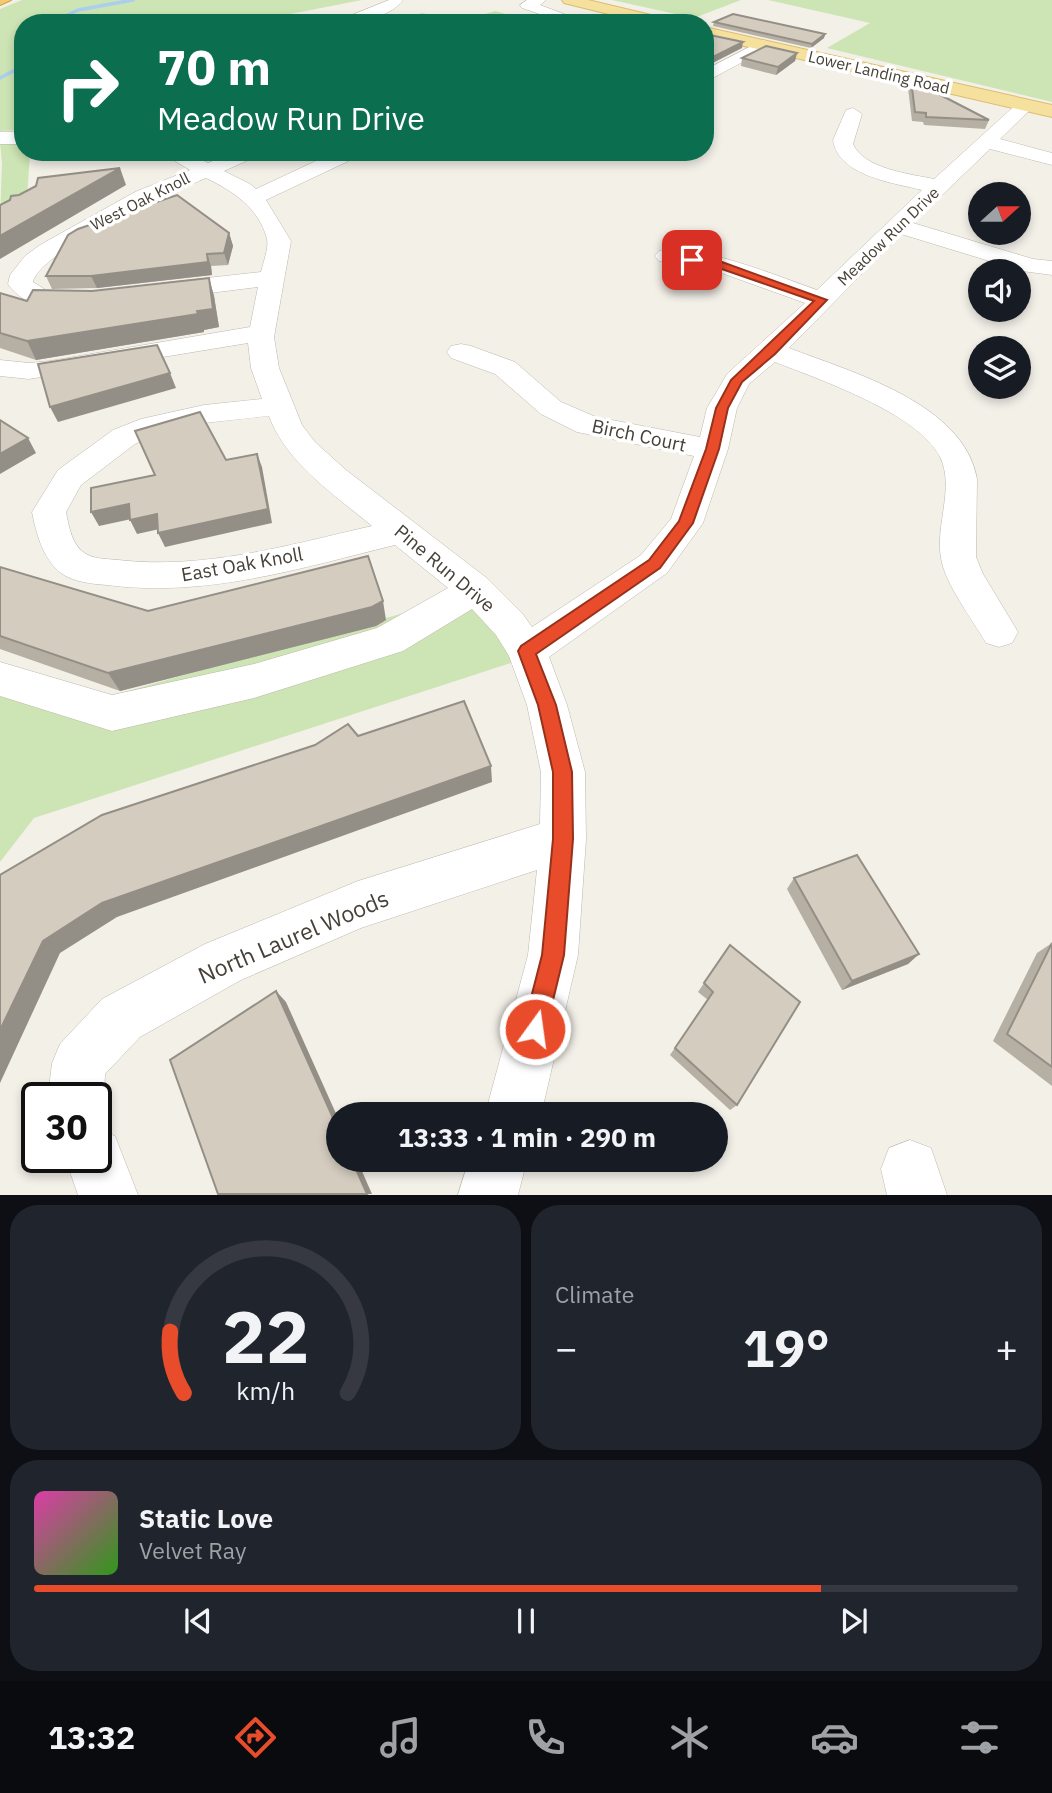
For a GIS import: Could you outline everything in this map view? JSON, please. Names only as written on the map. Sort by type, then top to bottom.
[{"type":"main road","points":[[569,0],[628,14]]},
{"type":"main road","name":"Lower Landing Road","points":[[714,34],[1039,108]]},
{"type":"street","points":[[366,14],[392,5],[396,0]]},
{"type":"street","points":[[539,0],[527,5],[554,14]]},
{"type":"street","points":[[614,14],[619,12]]},
{"type":"street","points":[[714,72],[763,45]]},
{"type":"street","name":"Meadow Run Drive","points":[[527,651],[654,564],[686,523],[712,449],[722,408],[737,380],[771,351],[897,225],[986,142],[1039,108]]},
{"type":"street","points":[[853,114],[842,141],[843,148],[851,157],[873,170],[939,187]]},
{"type":"street","points":[[986,142],[1052,159]]},
{"type":"street","name":"Pine Run Drive","points":[[189,161],[243,188],[264,211],[279,241],[262,333],[265,368],[288,427],[304,449],[335,478],[475,589],[509,624],[527,651],[547,705],[563,772],[563,839],[553,955],[516,1102]]},
{"type":"street","points":[[206,169],[226,161]]},
{"type":"street","points":[[267,161],[303,175]]},
{"type":"street","points":[[254,198],[333,161]]},
{"type":"street","name":"West Oak Knoll","points":[[97,299],[58,301],[30,295],[20,284],[22,275],[33,261],[48,250],[143,197],[206,169]]},
{"type":"street","points":[[897,225],[1031,266],[1052,268]]},
{"type":"street","points":[[667,256],[718,264],[821,300]]},
{"type":"street","points":[[136,295],[272,278]]},
{"type":"street","points":[[0,368],[29,371],[50,369],[262,333]]},
{"type":"street","points":[[771,351],[867,390],[908,412],[936,432],[955,456],[960,483],[958,559],[999,632]]},
{"type":"street","name":"Birch Court","points":[[461,352],[505,368],[551,408],[588,425],[712,449]]},
{"type":"street","name":"East Oak Knoll","points":[[280,405],[204,414],[152,426],[124,437],[69,478],[49,512],[54,540],[75,566],[108,573],[164,577],[223,571],[402,531]]},
{"type":"street","points":[[0,679],[112,713],[254,681],[389,640],[475,589]]},
{"type":"street","name":"North Laurel Woods","points":[[77,1082],[79,1063],[121,1018],[223,962],[358,905],[563,839]]},
{"type":"street","points":[[488,1195],[495,1172]]},
{"type":"street","points":[[100,1173],[108,1195]]},
{"type":"green space","points":[[22,0],[362,0],[290,14],[14,14],[14,130],[0,131],[0,9]]},
{"type":"green space","points":[[612,0],[741,0],[704,14],[676,14]]},
{"type":"green space","points":[[768,0],[1052,0],[1052,102],[827,48],[870,23]]},
{"type":"green space","points":[[0,142],[14,143],[14,161],[29,161],[27,199],[0,218]]},
{"type":"green space","points":[[471,594],[520,660],[34,818],[0,862],[0,682],[71,707]]},
{"type":"building","points":[[733,14],[825,34],[812,44],[714,22]]},
{"type":"building","points":[[714,36],[743,42],[714,56]]},
{"type":"building","points":[[766,46],[797,53],[778,67],[742,58]]},
{"type":"building","points":[[911,80],[989,120],[926,117],[926,113],[915,112]]},
{"type":"building","points":[[120,168],[0,236],[0,205],[10,200],[11,196],[36,186],[38,178]]},
{"type":"building","points":[[177,195],[229,233],[224,253],[207,254],[208,262],[91,276],[46,276],[68,235],[78,229]]},
{"type":"building","points":[[209,278],[213,309],[197,311],[198,314],[27,341],[0,333],[0,293],[27,301],[33,290],[92,291]]},
{"type":"building","points":[[157,345],[170,373],[50,407],[38,364]]},
{"type":"building","points":[[200,412],[226,460],[257,454],[268,509],[158,533],[157,514],[130,520],[129,504],[91,512],[91,488],[155,475],[135,431]]},
{"type":"building","points":[[0,420],[28,438],[0,454]]},
{"type":"building","points":[[368,556],[383,601],[372,607],[108,673],[0,636],[0,567],[148,611]]},
{"type":"building","points":[[464,701],[491,766],[102,903],[43,941],[0,1030],[0,875],[102,815],[315,745],[348,724],[358,736]]},
{"type":"building","points":[[857,855],[919,954],[852,981],[794,878]]},
{"type":"building","points":[[1052,943],[1052,1067],[1007,1034]]},
{"type":"building","points":[[730,945],[800,1002],[737,1105],[675,1048],[713,992],[704,983]]},
{"type":"building","points":[[276,991],[326,1102],[326,1172],[357,1172],[367,1194],[218,1194],[170,1060]]},
{"type":"waterway","points":[[70,14],[78,10],[133,0]]},
{"type":"waterway","points":[[0,78],[14,71]]},
{"type":"route","points":[[535,1029],[553,955],[563,839],[563,772],[547,705],[527,651],[654,564],[686,523],[712,449],[722,408],[737,380],[771,351],[821,300],[718,264],[692,260]]}]
